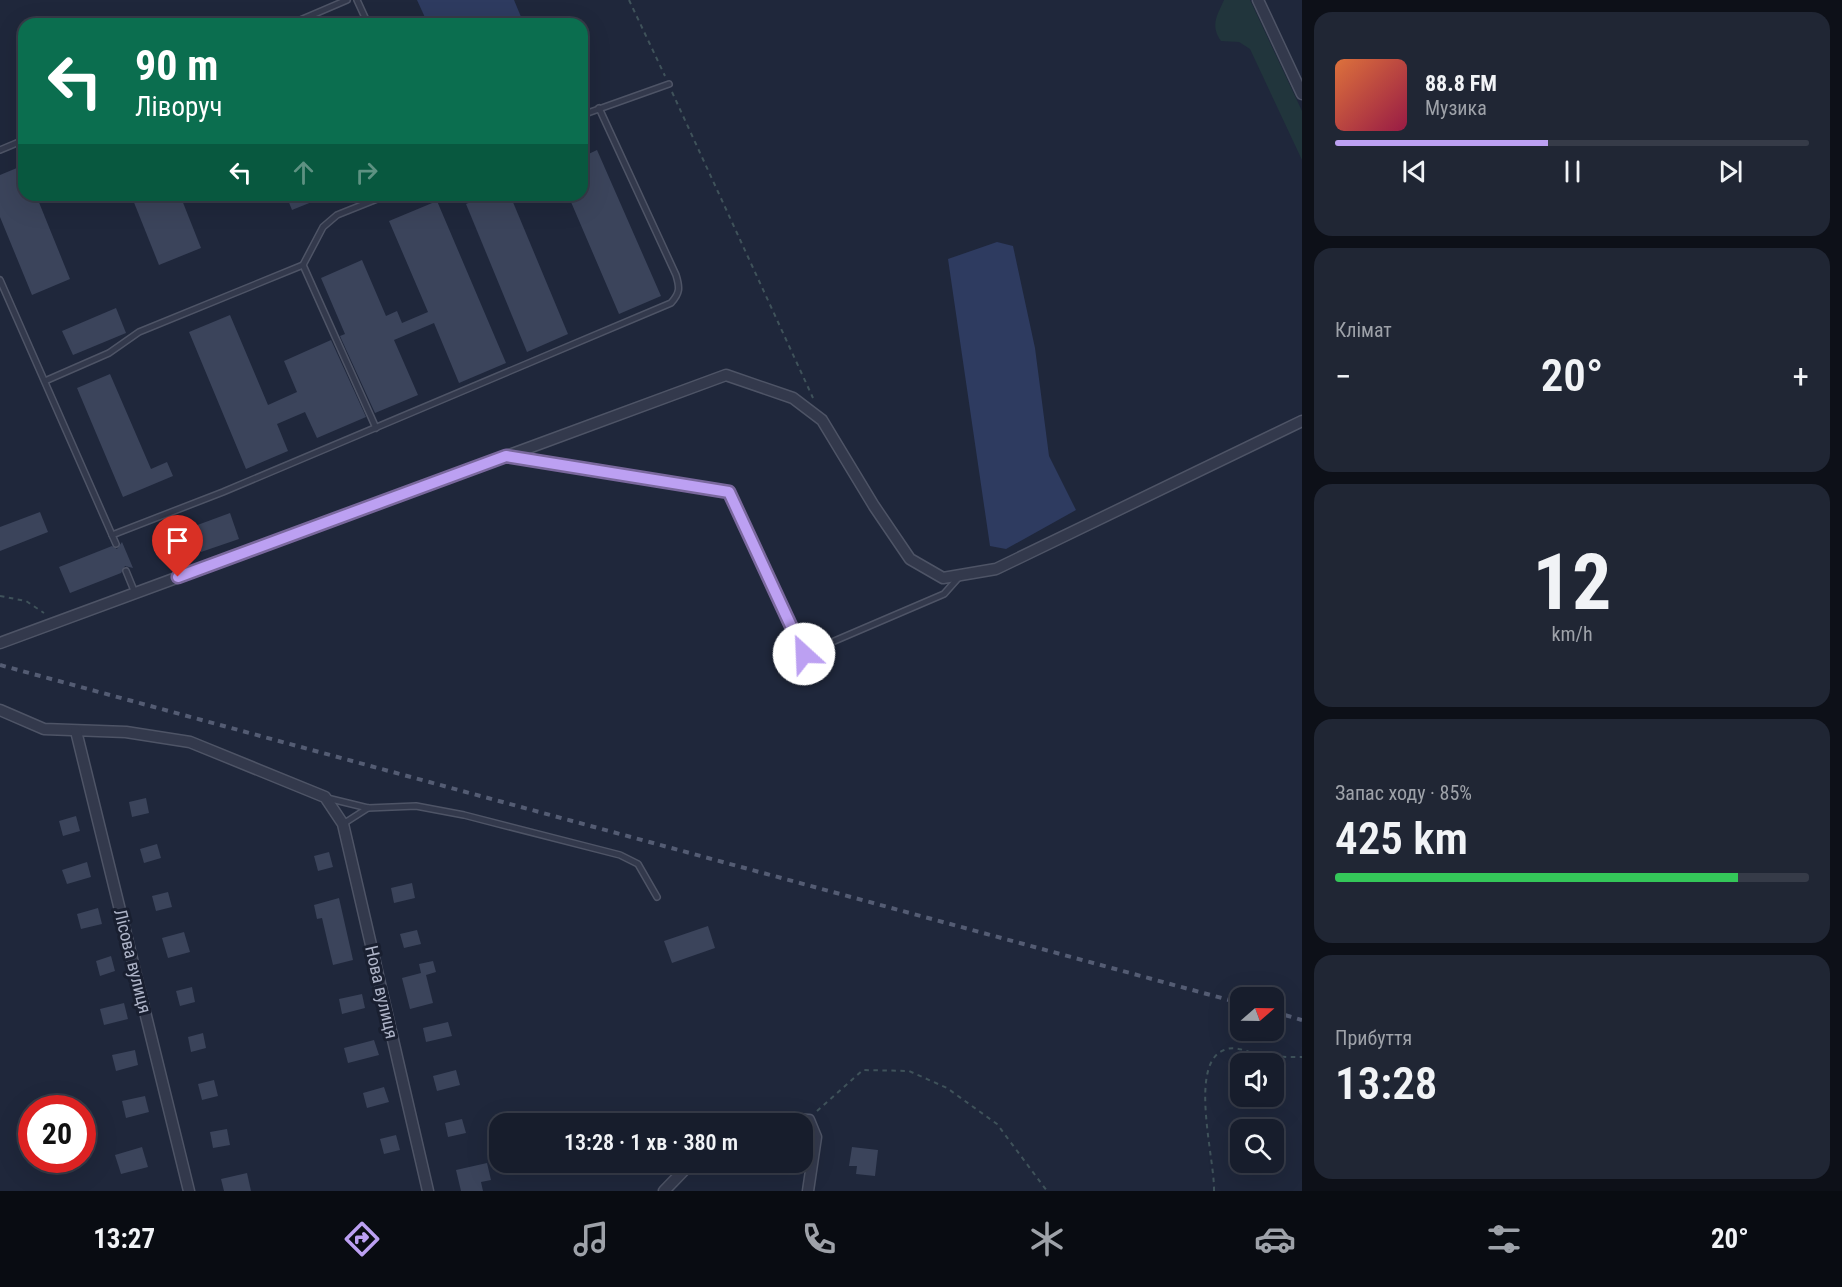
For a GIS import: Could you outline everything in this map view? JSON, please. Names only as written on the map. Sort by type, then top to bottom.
[{"type":"street","points":[[1258,0],[1302,94]]},
{"type":"street","points":[[0,643],[726,375],[793,398],[822,420],[874,506],[910,559],[942,578],[996,569],[1302,421]]},
{"type":"street","points":[[0,710],[44,729],[126,732],[190,742],[325,797]]},
{"type":"street","name":"Лісова вулиця","points":[[76,731],[189,1191]]},
{"type":"street","name":"Нова вулиця","points":[[325,797],[344,824],[428,1191]]},
{"type":"street","points":[[813,1130],[816,1137],[813,1157]]},
{"type":"street","points":[[664,1191],[681,1173]]},
{"type":"street","points":[[808,1191],[811,1173]]},
{"type":"lane","points":[[305,18],[347,0]]},
{"type":"lane","points":[[357,0],[365,18]]},
{"type":"lane","points":[[588,113],[669,84]]},
{"type":"lane","points":[[112,535],[375,428],[671,303],[678,296],[680,288],[676,275],[599,108]]},
{"type":"lane","points":[[0,150],[18,142]]},
{"type":"lane","points":[[45,381],[109,353],[138,332],[303,265],[322,227],[337,216],[373,201]]},
{"type":"lane","points":[[303,265],[375,428]]},
{"type":"lane","points":[[0,280],[116,544]]},
{"type":"lane","points":[[506,456],[729,492],[804,654],[945,594],[962,575]]},
{"type":"lane","points":[[126,571],[135,593]]},
{"type":"lane","points":[[325,797],[368,808],[416,806],[464,815],[620,855],[638,864],[657,897]]},
{"type":"lane","points":[[344,824],[368,808]]},
{"type":"path","points":[[629,0],[813,398]]},
{"type":"path","points":[[0,596],[26,601],[58,621]]},
{"type":"path","points":[[1214,1191],[1205,1089],[1207,1068],[1213,1058],[1224,1050],[1233,1048],[1263,1056],[1302,1057]]},
{"type":"path","points":[[813,1116],[863,1070],[909,1071],[947,1088],[997,1124],[1047,1191]]},
{"type":"shaded area","points":[[1224,0],[1250,0],[1302,111],[1302,160],[1250,49],[1239,42],[1221,41],[1218,35],[1215,25]]},
{"type":"water","points":[[417,0],[514,0],[522,18],[425,18]]},
{"type":"water","points":[[997,242],[1013,246],[1035,348],[1049,456],[1076,510],[1006,549],[990,546],[948,259]]},
{"type":"building","points":[[597,150],[661,296],[619,314],[571,201],[588,201],[588,154]]},
{"type":"building","points":[[18,168],[18,201],[38,201],[70,279],[32,295],[0,217],[0,175]]},
{"type":"building","points":[[133,201],[182,201],[201,248],[159,265]]},
{"type":"building","points":[[288,201],[314,201],[292,210]]},
{"type":"building","points":[[437,201],[506,363],[459,383],[434,323],[394,340],[418,395],[375,413],[340,336],[345,334],[321,278],[362,260],[386,316],[397,311],[402,323],[428,312],[389,221]]},
{"type":"building","points":[[473,201],[513,201],[568,334],[527,352],[466,204]]},
{"type":"building","points":[[116,308],[126,333],[73,355],[62,331]]},
{"type":"building","points":[[230,315],[268,405],[297,392],[284,361],[331,340],[366,417],[317,438],[305,412],[277,424],[288,451],[246,469],[189,332]]},
{"type":"building","points":[[110,374],[151,469],[167,462],[173,476],[123,497],[77,388]]},
{"type":"building","points":[[40,512],[48,532],[0,551],[0,527]]},
{"type":"building","points":[[230,513],[239,539],[201,552],[192,527]]},
{"type":"building","points":[[122,542],[133,568],[125,566],[121,573],[70,593],[59,567],[112,546],[117,549]]},
{"type":"building","points":[[146,798],[149,813],[132,817],[129,802]]},
{"type":"building","points":[[76,816],[80,831],[63,836],[59,821]]},
{"type":"building","points":[[157,844],[161,858],[144,863],[140,849]]},
{"type":"building","points":[[329,852],[333,867],[318,871],[314,856]]},
{"type":"building","points":[[87,862],[91,877],[67,884],[62,870]]},
{"type":"building","points":[[412,883],[415,898],[394,903],[391,888]]},
{"type":"building","points":[[168,892],[172,907],[156,911],[152,896]]},
{"type":"building","points":[[339,898],[353,960],[333,965],[322,918],[317,919],[314,905]]},
{"type":"building","points":[[98,908],[102,924],[81,929],[77,914]]},
{"type":"building","points":[[708,926],[715,948],[672,963],[664,941]]},
{"type":"building","points":[[417,930],[421,944],[404,948],[400,934]]},
{"type":"building","points":[[184,932],[190,952],[168,958],[162,938]]},
{"type":"building","points":[[111,956],[115,971],[100,976],[96,961]]},
{"type":"building","points":[[433,961],[436,972],[426,975],[433,1003],[410,1009],[402,978],[421,973],[419,964]]},
{"type":"building","points":[[192,987],[195,1002],[180,1006],[176,991]]},
{"type":"building","points":[[362,994],[365,1008],[342,1014],[339,999]]},
{"type":"building","points":[[124,1003],[128,1019],[104,1025],[100,1009]]},
{"type":"building","points":[[448,1022],[452,1036],[426,1042],[423,1028]]},
{"type":"building","points":[[203,1033],[206,1048],[191,1052],[188,1037]]},
{"type":"building","points":[[374,1040],[379,1055],[348,1063],[344,1048]]},
{"type":"building","points":[[135,1050],[138,1065],[116,1071],[112,1055]]},
{"type":"building","points":[[456,1070],[460,1085],[437,1091],[433,1076]]},
{"type":"building","points":[[214,1080],[218,1096],[202,1100],[198,1084]]},
{"type":"building","points":[[384,1087],[389,1102],[367,1108],[363,1093]]},
{"type":"building","points":[[145,1096],[149,1112],[126,1118],[122,1101]]},
{"type":"building","points":[[462,1119],[466,1133],[448,1137],[445,1123]]},
{"type":"building","points":[[227,1129],[230,1145],[213,1148],[210,1132]]},
{"type":"building","points":[[396,1135],[400,1150],[384,1154],[380,1139]]},
{"type":"building","points":[[142,1147],[148,1167],[121,1174],[115,1155]]},
{"type":"building","points":[[852,1147],[878,1150],[875,1176],[856,1174],[857,1166],[849,1166]]},
{"type":"building","points":[[487,1163],[491,1180],[481,1182],[483,1191],[461,1191],[456,1170]]},
{"type":"building","points":[[247,1173],[251,1191],[224,1191],[221,1179]]},
{"type":"railway","points":[[0,665],[1230,1000]]},
{"type":"railway","points":[[1284,1015],[1302,1020]]},
{"type":"route","points":[[178,577],[506,456],[729,492],[804,654]]}]
